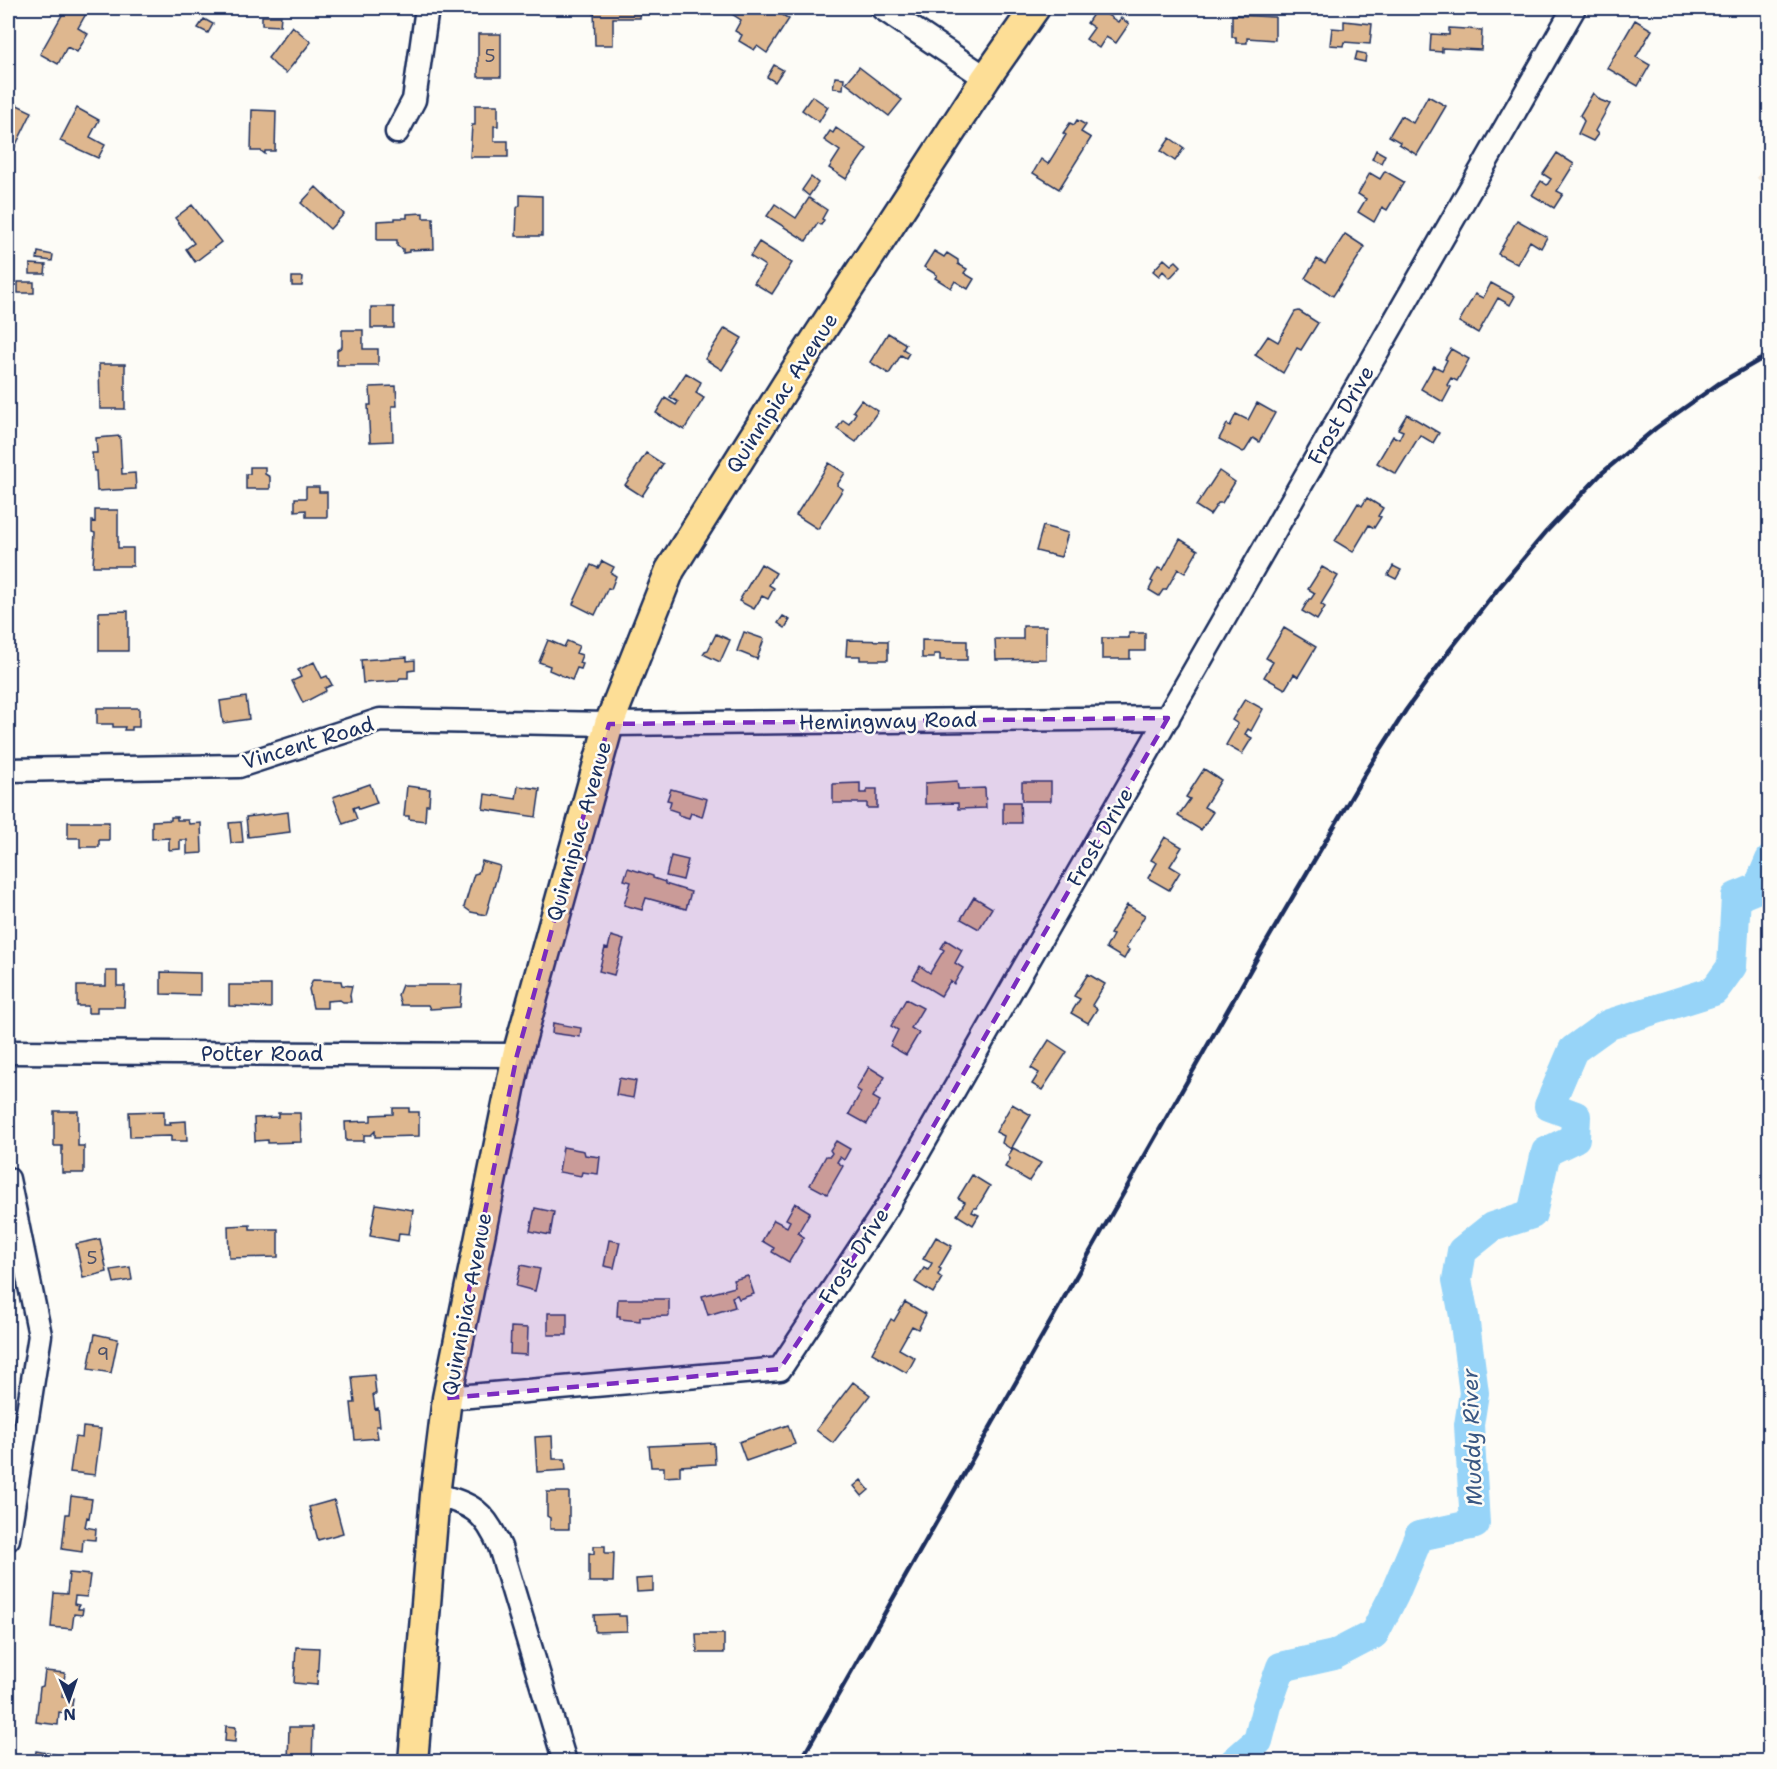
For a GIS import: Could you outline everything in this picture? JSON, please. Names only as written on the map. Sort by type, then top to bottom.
[{"type":"main road","name":"Quinnipiac Avenue","points":[[413,1761],[435,1495],[447,1398],[517,1055],[609,724],[670,570],[788,382],[986,78],[1035,8]]},
{"type":"street","points":[[397,132],[414,100],[427,8]]},
{"type":"street","points":[[882,8],[986,78]]},
{"type":"street","name":"Frost Drive","points":[[447,1398],[780,1369],[887,1207],[1574,8]]},
{"type":"street","name":"Hemingway Road","points":[[609,724],[1168,718]]},
{"type":"street","name":"Vincent Road","points":[[8,770],[239,766],[380,720],[609,724]]},
{"type":"street","name":"Potter Road","points":[[8,1052],[517,1055]]},
{"type":"street","points":[[8,1179],[40,1335],[8,1539]]},
{"type":"street","points":[[435,1495],[471,1506],[484,1518],[493,1532],[500,1547],[565,1761]]},
{"type":"highlighted area","points":[[1168,718],[887,1207],[780,1369],[447,1398],[517,1055],[609,724]]},
{"type":"shaded area","points":[[1769,153],[1769,190],[1757,178]]},
{"type":"building","points":[[66,8],[78,8],[87,12],[78,28],[88,34],[77,52],[67,47],[58,64],[40,54]]},
{"type":"building","points":[[594,8],[640,8],[640,18],[613,18],[613,45],[595,45]]},
{"type":"building","points":[[737,8],[772,8],[789,19],[767,53],[757,46],[754,50],[739,41],[742,35],[735,31],[741,20],[732,14]]},
{"type":"building","points":[[1097,8],[1118,22],[1121,18],[1129,24],[1116,43],[1106,37],[1099,48],[1086,39],[1094,28],[1087,23]]},
{"type":"building","points":[[1232,15],[1275,17],[1275,40],[1247,38],[1247,43],[1236,43],[1236,37],[1232,37]]},
{"type":"building","points":[[262,16],[281,16],[280,26],[262,25]]},
{"type":"building","points":[[204,19],[213,24],[208,33],[198,28]]},
{"type":"building","points":[[1635,20],[1652,30],[1636,57],[1650,65],[1638,86],[1607,68]]},
{"type":"building","points":[[1344,21],[1372,24],[1370,44],[1344,42],[1343,46],[1330,45],[1332,28],[1344,29]]},
{"type":"building","points":[[292,26],[311,42],[286,73],[268,58]]},
{"type":"building","points":[[1449,28],[1482,30],[1481,50],[1442,48],[1442,52],[1430,51],[1431,34],[1449,35]]},
{"type":"building","points":[[478,34],[501,34],[501,77],[478,77]]},
{"type":"building","points":[[1357,52],[1366,54],[1365,62],[1355,60]]},
{"type":"building","points":[[774,65],[783,70],[775,82],[767,77]]},
{"type":"building","points":[[859,67],[902,100],[889,116],[846,83]]},
{"type":"building","points":[[835,77],[844,78],[843,89],[833,88]]},
{"type":"building","points":[[1593,93],[1600,100],[1610,104],[1595,131],[1598,134],[1593,141],[1578,134],[1584,121],[1580,115]]},
{"type":"building","points":[[812,96],[828,107],[819,122],[802,110]]},
{"type":"building","points":[[1428,96],[1446,106],[1417,155],[1389,136],[1401,116],[1413,123]]},
{"type":"building","points":[[11,102],[32,112],[8,159],[8,109]]},
{"type":"building","points":[[475,105],[498,105],[498,126],[494,126],[494,141],[508,141],[508,157],[470,157],[472,125],[475,125]]},
{"type":"building","points":[[77,108],[99,120],[90,137],[105,145],[98,158],[60,141]]},
{"type":"building","points":[[252,110],[276,111],[275,151],[265,151],[265,154],[261,151],[251,151]]},
{"type":"building","points":[[1077,120],[1086,125],[1081,132],[1091,138],[1059,189],[1033,173],[1041,159],[1048,164],[1066,135],[1063,133],[1070,123],[1074,125]]},
{"type":"building","points":[[836,128],[867,149],[846,179],[829,168],[840,151],[824,140],[830,131],[833,133]]},
{"type":"building","points":[[1170,138],[1184,148],[1175,161],[1161,151]]},
{"type":"building","points":[[1376,150],[1385,155],[1381,163],[1372,159]]},
{"type":"building","points":[[1557,153],[1574,164],[1557,191],[1563,194],[1554,208],[1532,195],[1541,181],[1547,185],[1551,179],[1543,174]]},
{"type":"building","points":[[1385,171],[1404,182],[1387,210],[1382,207],[1374,222],[1358,212],[1366,199],[1358,194],[1370,173],[1380,179]]},
{"type":"building","points":[[811,177],[818,183],[809,196],[802,190]]},
{"type":"building","points":[[316,187],[344,214],[330,229],[301,203]]},
{"type":"building","points":[[520,195],[542,196],[542,236],[516,236]]},
{"type":"building","points":[[809,198],[827,210],[821,225],[818,223],[806,241],[767,216],[775,204],[796,218]]},
{"type":"building","points":[[192,205],[221,242],[195,262],[186,249],[194,243],[175,218]]},
{"type":"building","points":[[423,213],[423,218],[433,218],[434,249],[409,250],[403,253],[403,249],[397,246],[397,240],[377,240],[377,221],[407,218],[407,214]]},
{"type":"building","points":[[1517,220],[1547,237],[1541,248],[1530,241],[1517,264],[1498,254]]},
{"type":"building","points":[[1345,234],[1365,247],[1333,296],[1305,278],[1317,259],[1325,264]]},
{"type":"building","points":[[759,242],[792,263],[772,294],[754,283],[765,266],[750,256]]},
{"type":"building","points":[[934,251],[944,257],[947,253],[967,269],[964,273],[974,279],[968,289],[955,281],[951,288],[935,278],[937,275],[924,267]]},
{"type":"building","points":[[38,252],[53,255],[52,261],[37,259]]},
{"type":"building","points":[[1164,259],[1171,265],[1176,261],[1181,266],[1170,278],[1163,271],[1159,276],[1153,271]]},
{"type":"building","points":[[30,264],[46,265],[45,274],[30,274]]},
{"type":"building","points":[[292,277],[303,277],[302,286],[292,286]]},
{"type":"building","points":[[18,282],[34,282],[34,293],[18,293]]},
{"type":"building","points":[[1491,283],[1515,296],[1510,305],[1498,298],[1478,333],[1459,322],[1475,294],[1483,298]]},
{"type":"building","points":[[371,307],[394,307],[394,328],[371,328]]},
{"type":"building","points":[[1299,311],[1318,323],[1301,350],[1297,348],[1283,373],[1255,355],[1268,336],[1278,342],[1295,312]]},
{"type":"building","points":[[725,328],[742,338],[722,370],[705,359]]},
{"type":"building","points":[[342,330],[363,330],[363,349],[378,349],[378,365],[337,365],[337,350],[342,347]]},
{"type":"building","points":[[888,333],[906,344],[903,349],[909,353],[906,358],[901,355],[889,374],[870,362]]},
{"type":"building","points":[[1451,349],[1469,359],[1457,381],[1451,378],[1447,385],[1451,387],[1443,402],[1421,389],[1434,366],[1442,370]]},
{"type":"building","points":[[99,364],[125,364],[125,409],[100,409]]},
{"type":"building","points":[[686,373],[701,382],[696,393],[704,398],[684,430],[656,413],[665,398],[676,405],[678,402],[670,397]]},
{"type":"building","points":[[396,386],[397,406],[392,406],[393,441],[370,442],[368,405],[371,405],[370,387]]},
{"type":"building","points":[[861,400],[878,411],[856,442],[837,429],[843,420],[849,424],[856,413],[853,411]]},
{"type":"building","points":[[1257,403],[1275,413],[1259,442],[1253,438],[1243,452],[1219,439],[1227,424],[1230,426],[1236,414],[1248,420]]},
{"type":"building","points":[[1407,414],[1439,433],[1433,443],[1420,435],[1396,474],[1377,463],[1393,436],[1399,439],[1403,431],[1398,429]]},
{"type":"building","points":[[120,436],[122,474],[135,473],[136,489],[97,491],[92,453],[97,453],[96,438]]},
{"type":"building","points":[[646,453],[663,464],[642,496],[625,485]]},
{"type":"building","points":[[829,463],[845,473],[837,485],[843,489],[818,529],[796,515]]},
{"type":"building","points":[[250,467],[265,467],[265,474],[270,477],[270,489],[246,489],[246,474],[250,474]]},
{"type":"building","points":[[1219,471],[1235,482],[1222,503],[1218,503],[1210,515],[1196,506]]},
{"type":"building","points":[[306,487],[319,487],[319,492],[327,492],[327,517],[306,517],[306,510],[295,511],[295,498],[306,498]]},
{"type":"building","points":[[1367,498],[1383,508],[1378,516],[1381,517],[1374,528],[1369,525],[1353,552],[1335,541],[1358,503],[1362,506]]},
{"type":"building","points":[[95,510],[118,510],[118,548],[133,548],[133,566],[93,566],[95,533],[92,532],[92,521],[95,522]]},
{"type":"building","points":[[1043,526],[1068,533],[1061,557],[1036,551]]},
{"type":"building","points":[[1180,539],[1198,550],[1185,573],[1178,569],[1166,590],[1163,590],[1159,596],[1149,590],[1153,582],[1151,581],[1158,568],[1163,570]]},
{"type":"building","points":[[602,561],[614,567],[611,573],[616,576],[595,615],[573,604],[591,565],[598,568]]},
{"type":"building","points":[[761,564],[776,573],[769,585],[774,588],[768,599],[762,596],[754,609],[739,601]]},
{"type":"building","points":[[1393,566],[1401,570],[1396,579],[1388,575]]},
{"type":"building","points":[[1322,567],[1338,576],[1321,604],[1325,607],[1317,620],[1302,611],[1315,593],[1308,589]]},
{"type":"building","points":[[128,611],[128,651],[99,651],[99,612]]},
{"type":"building","points":[[783,616],[790,620],[785,628],[778,623]]},
{"type":"building","points":[[1023,626],[1046,626],[1046,659],[996,660],[995,639],[1023,639]]},
{"type":"building","points":[[1284,628],[1316,647],[1298,677],[1294,674],[1285,689],[1264,677],[1273,662],[1266,658]]},
{"type":"building","points":[[744,632],[764,639],[757,659],[737,651]]},
{"type":"building","points":[[1129,633],[1145,633],[1145,651],[1130,651],[1130,659],[1102,659],[1102,638],[1129,638]]},
{"type":"building","points":[[716,634],[730,640],[720,662],[703,654],[708,650]]},
{"type":"building","points":[[548,640],[564,647],[567,641],[579,646],[576,653],[582,655],[579,663],[583,664],[581,669],[577,668],[572,680],[549,670],[550,666],[539,662]]},
{"type":"building","points":[[847,640],[888,641],[888,660],[860,660],[860,656],[846,656]]},
{"type":"building","points":[[922,640],[967,641],[967,660],[940,660],[940,654],[934,654],[934,658],[922,658]]},
{"type":"building","points":[[407,657],[407,661],[415,660],[415,670],[408,671],[408,678],[400,678],[398,681],[363,683],[361,660]]},
{"type":"building","points":[[314,662],[322,678],[327,676],[332,685],[325,688],[326,691],[303,703],[292,681],[301,677],[298,670]]},
{"type":"building","points":[[246,697],[249,719],[223,723],[220,701]]},
{"type":"building","points":[[1245,699],[1263,709],[1251,731],[1248,729],[1245,734],[1252,738],[1242,754],[1226,745],[1238,724],[1232,720]]},
{"type":"building","points":[[97,708],[139,708],[139,727],[124,730],[125,727],[113,727],[113,724],[97,724]]},
{"type":"building","points":[[1204,769],[1221,780],[1204,807],[1213,812],[1201,830],[1178,816],[1190,799],[1186,797]]},
{"type":"building","points":[[957,781],[958,789],[985,788],[986,808],[958,809],[958,803],[925,804],[925,783]]},
{"type":"building","points":[[1022,782],[1051,782],[1051,801],[1022,801]]},
{"type":"building","points":[[860,783],[860,793],[867,793],[867,789],[877,789],[877,808],[867,808],[867,803],[833,803],[833,784]]},
{"type":"building","points":[[370,784],[377,803],[359,809],[358,806],[353,808],[357,819],[343,824],[333,797]]},
{"type":"building","points":[[407,786],[430,789],[425,821],[404,816]]},
{"type":"building","points":[[518,786],[540,789],[536,817],[483,809],[485,794],[516,799]]},
{"type":"building","points":[[671,789],[707,799],[702,817],[691,813],[689,818],[669,809],[671,801],[667,800]]},
{"type":"building","points":[[1003,802],[1020,802],[1021,823],[1003,823]]},
{"type":"building","points":[[288,812],[290,832],[248,837],[246,817]]},
{"type":"building","points":[[171,817],[177,817],[177,820],[188,820],[189,824],[201,823],[202,853],[187,854],[187,840],[180,840],[180,849],[169,850],[169,838],[152,839],[152,821],[171,820]]},
{"type":"building","points":[[68,822],[109,822],[109,840],[99,840],[99,847],[80,847],[80,838],[68,838]]},
{"type":"building","points":[[241,822],[243,842],[231,843],[229,823]]},
{"type":"building","points":[[1165,837],[1182,847],[1170,866],[1180,872],[1169,890],[1148,878],[1157,863],[1151,860]]},
{"type":"building","points":[[671,856],[688,860],[683,880],[666,876]]},
{"type":"building","points":[[8,859],[12,859],[12,872],[8,872]]},
{"type":"building","points":[[482,861],[500,866],[486,915],[471,912],[464,907],[474,874],[478,873]]},
{"type":"building","points":[[628,868],[691,892],[686,909],[646,898],[642,910],[624,905],[631,882],[624,880]]},
{"type":"building","points":[[974,897],[992,908],[979,929],[961,919]]},
{"type":"building","points":[[1127,905],[1145,915],[1126,948],[1129,950],[1124,959],[1106,948],[1113,935],[1110,934]]},
{"type":"building","points":[[611,936],[624,940],[614,975],[599,971]]},
{"type":"building","points":[[946,940],[962,950],[955,963],[963,968],[954,984],[950,981],[941,996],[913,979],[920,966],[930,973],[944,950],[941,948]]},
{"type":"building","points":[[106,971],[117,971],[117,986],[125,986],[124,1007],[97,1007],[97,1013],[88,1013],[88,1006],[77,1006],[77,986],[106,986]]},
{"type":"building","points":[[161,972],[200,973],[200,995],[161,994]]},
{"type":"building","points":[[1088,974],[1105,984],[1092,1005],[1097,1009],[1088,1023],[1071,1013],[1080,999],[1074,996]]},
{"type":"building","points":[[313,980],[341,981],[342,985],[352,986],[351,1002],[327,1001],[327,1008],[313,1008],[309,989]]},
{"type":"building","points":[[229,985],[271,985],[271,1008],[229,1006]]},
{"type":"building","points":[[402,985],[462,985],[460,1007],[430,1009],[428,1005],[401,1005],[398,995]]},
{"type":"building","points":[[906,999],[923,1008],[911,1028],[919,1033],[906,1055],[890,1046],[898,1030],[891,1026]]},
{"type":"building","points":[[553,1023],[581,1028],[580,1037],[552,1033]]},
{"type":"building","points":[[1049,1040],[1067,1052],[1042,1090],[1032,1084],[1039,1073],[1031,1068]]},
{"type":"building","points":[[869,1067],[885,1077],[873,1097],[880,1101],[867,1124],[849,1114],[861,1092],[856,1089]]},
{"type":"building","points":[[619,1078],[636,1081],[633,1098],[616,1095]]},
{"type":"building","points":[[1012,1104],[1031,1115],[1011,1149],[1002,1143],[1004,1136],[996,1132]]},
{"type":"building","points":[[393,1108],[409,1108],[409,1112],[419,1112],[419,1136],[375,1137],[375,1131],[371,1135],[364,1135],[364,1141],[346,1141],[345,1122],[371,1121],[371,1115],[393,1114]]},
{"type":"building","points":[[54,1111],[78,1111],[78,1146],[84,1146],[84,1173],[62,1173],[62,1146],[54,1146]]},
{"type":"building","points":[[164,1111],[164,1125],[171,1125],[170,1122],[186,1121],[187,1141],[171,1141],[171,1136],[130,1137],[129,1112]]},
{"type":"building","points":[[278,1113],[300,1113],[301,1142],[255,1141],[254,1118],[278,1117]]},
{"type":"building","points":[[836,1141],[850,1149],[844,1160],[840,1157],[837,1162],[843,1166],[827,1194],[810,1185],[826,1156],[832,1153],[830,1150]]},
{"type":"building","points":[[563,1147],[584,1151],[585,1155],[600,1157],[598,1174],[582,1172],[581,1176],[559,1172]]},
{"type":"building","points":[[1013,1148],[1041,1163],[1029,1181],[1005,1167]]},
{"type":"building","points":[[972,1175],[990,1186],[977,1208],[974,1208],[972,1212],[979,1215],[973,1225],[957,1215],[965,1202],[958,1198]]},
{"type":"building","points":[[795,1203],[810,1212],[798,1233],[804,1237],[789,1262],[772,1252],[774,1248],[762,1241],[774,1220],[787,1227],[790,1221],[786,1219]]},
{"type":"building","points":[[376,1204],[413,1210],[409,1234],[399,1233],[398,1241],[370,1236]]},
{"type":"building","points":[[535,1208],[554,1212],[550,1235],[530,1231]]},
{"type":"building","points":[[250,1225],[250,1229],[278,1229],[278,1257],[229,1258],[228,1226]]},
{"type":"building","points":[[936,1237],[952,1246],[939,1268],[941,1269],[938,1275],[942,1278],[933,1293],[915,1282],[924,1268],[928,1270],[932,1263],[923,1259]]},
{"type":"building","points":[[100,1239],[107,1272],[83,1278],[76,1244]]},
{"type":"building","points":[[609,1240],[620,1242],[614,1268],[604,1266]]},
{"type":"building","points":[[521,1265],[540,1269],[535,1291],[516,1286]]},
{"type":"building","points":[[130,1267],[132,1280],[114,1283],[111,1270]]},
{"type":"building","points":[[748,1276],[754,1294],[739,1299],[737,1295],[732,1297],[735,1307],[708,1315],[702,1296],[735,1287],[733,1280]]},
{"type":"building","points":[[618,1299],[669,1299],[669,1316],[640,1317],[640,1321],[620,1319],[620,1316],[617,1316]]},
{"type":"building","points":[[905,1302],[926,1314],[918,1329],[912,1326],[899,1349],[915,1358],[907,1373],[872,1353],[891,1319],[894,1321]]},
{"type":"building","points":[[548,1313],[567,1313],[567,1335],[548,1335]]},
{"type":"building","points":[[511,1327],[528,1328],[527,1355],[510,1354]]},
{"type":"building","points":[[95,1334],[118,1339],[111,1373],[88,1369]]},
{"type":"building","points":[[374,1375],[376,1394],[373,1394],[375,1409],[378,1408],[380,1426],[376,1426],[378,1438],[355,1440],[351,1403],[355,1403],[352,1377]]},
{"type":"building","points":[[853,1382],[870,1395],[833,1443],[816,1430]]},
{"type":"building","points":[[788,1425],[795,1444],[746,1461],[739,1442]]},
{"type":"building","points":[[83,1427],[101,1429],[95,1475],[70,1472],[75,1437],[82,1438]]},
{"type":"building","points":[[552,1436],[553,1459],[565,1459],[566,1470],[537,1472],[535,1437]]},
{"type":"building","points":[[714,1443],[715,1464],[680,1466],[680,1476],[664,1477],[664,1467],[651,1467],[649,1446]]},
{"type":"building","points":[[861,1480],[869,1490],[862,1496],[854,1486]]},
{"type":"building","points":[[547,1492],[569,1492],[569,1529],[550,1529],[550,1518],[547,1516]]},
{"type":"building","points":[[71,1496],[92,1499],[85,1527],[96,1529],[95,1540],[83,1539],[82,1552],[62,1549],[66,1514],[69,1514]]},
{"type":"building","points":[[334,1500],[343,1533],[318,1540],[309,1507]]},
{"type":"building","points":[[594,1546],[605,1546],[605,1553],[614,1553],[613,1582],[589,1582],[589,1553],[594,1554]]},
{"type":"building","points":[[69,1573],[90,1575],[87,1597],[75,1596],[74,1604],[79,1605],[78,1609],[83,1609],[82,1615],[74,1614],[72,1629],[51,1627],[54,1593],[67,1594]]},
{"type":"building","points":[[653,1578],[653,1591],[637,1592],[636,1579]]},
{"type":"building","points":[[618,1614],[618,1616],[626,1616],[627,1631],[595,1632],[594,1615]]},
{"type":"building","points":[[696,1634],[724,1634],[724,1653],[697,1653]]},
{"type":"building","points":[[296,1647],[319,1648],[317,1685],[294,1683]]},
{"type":"building","points":[[45,1671],[65,1673],[62,1697],[73,1698],[71,1714],[59,1712],[58,1725],[36,1722],[40,1687],[43,1686]]},
{"type":"building","points":[[226,1726],[236,1727],[235,1742],[225,1741]]},
{"type":"building","points":[[289,1727],[313,1727],[312,1762],[288,1762]]},
{"type":"building","points":[[36,1751],[59,1755],[58,1762],[34,1762]]},
{"type":"waterway","name":"Muddy River","points":[[1234,1762],[1258,1741],[1281,1667],[1334,1655],[1374,1634],[1394,1595],[1419,1536],[1475,1524],[1469,1425],[1474,1393],[1457,1280],[1462,1251],[1492,1227],[1532,1214],[1546,1152],[1575,1138],[1576,1116],[1549,1106],[1573,1050],[1609,1024],[1714,991],[1732,966],[1736,897],[1758,888],[1770,860]]},
{"type":"railway","points":[[800,1762],[1264,946],[1366,772],[1406,710],[1497,590],[1546,532],[1602,473],[1656,428],[1718,384],[1770,354]]}]
